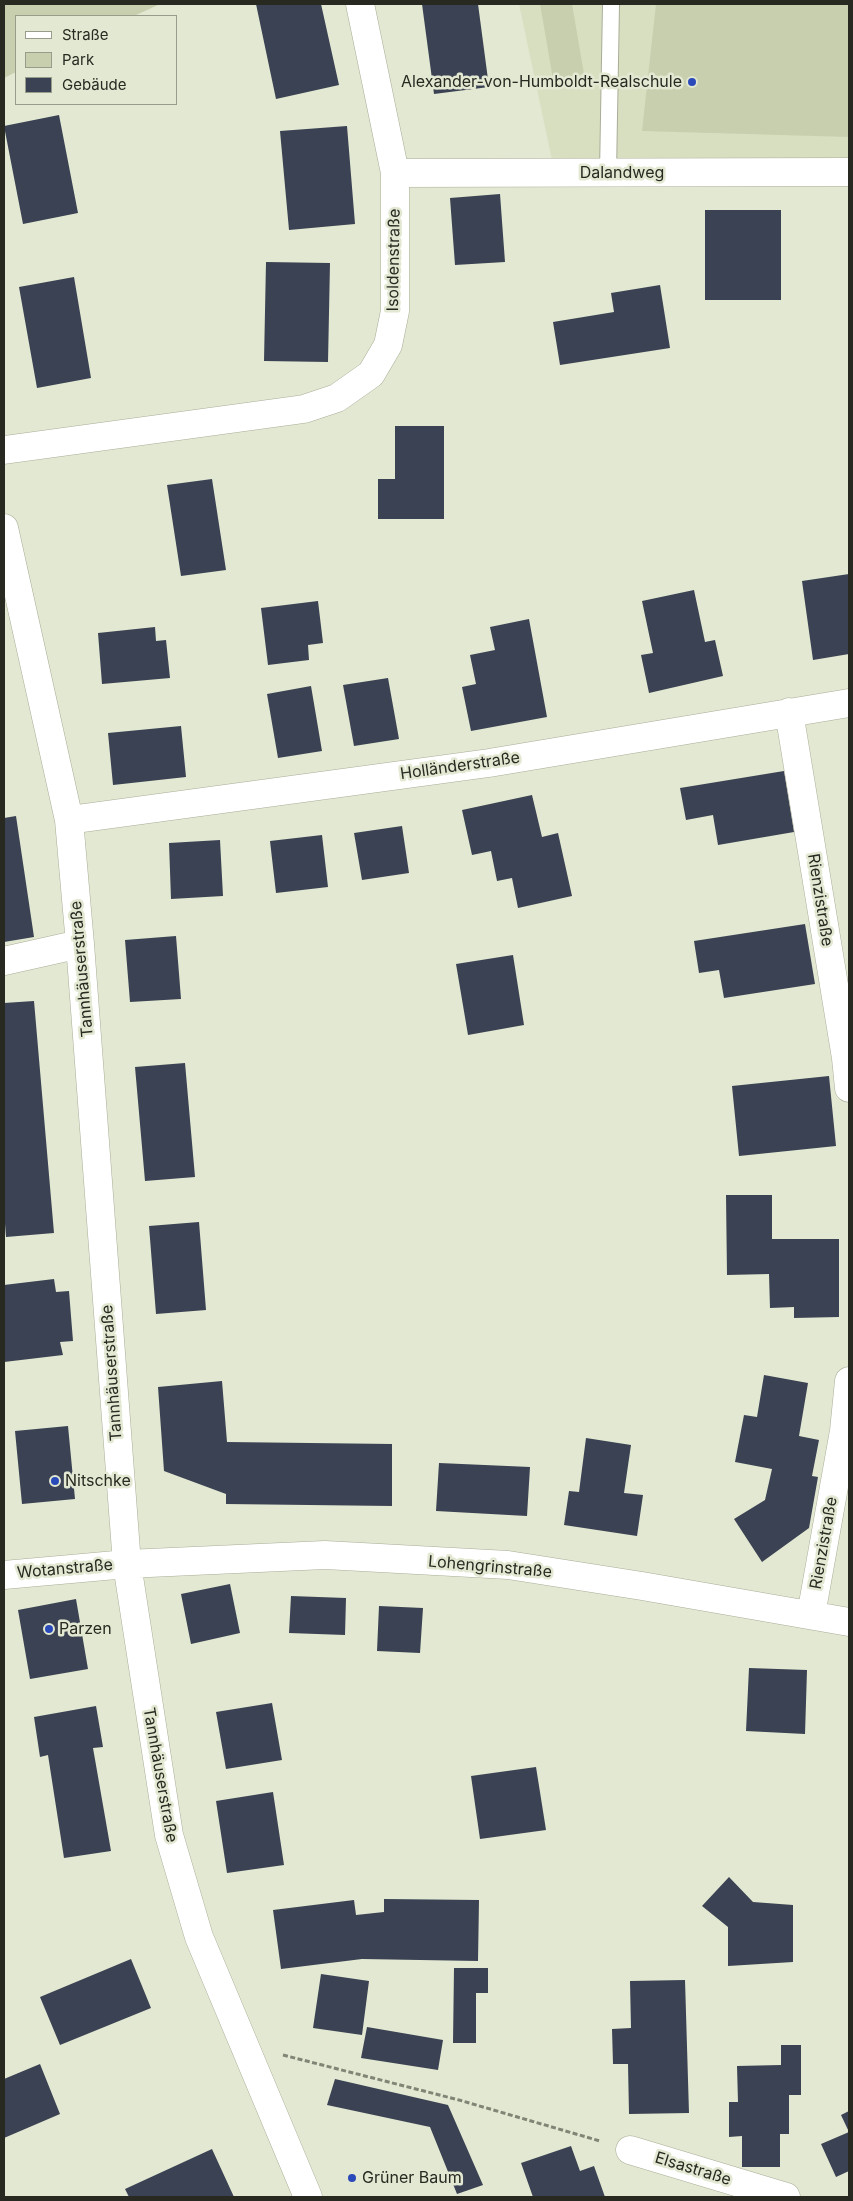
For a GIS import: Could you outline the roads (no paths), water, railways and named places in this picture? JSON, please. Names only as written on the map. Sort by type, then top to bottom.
[{"type":"street","name":"Isoldenstraße","points":[[4,450],[304,409],[337,398],[371,374],[388,345],[395,311],[395,173],[360,4]]},
{"type":"street","name":"Dalandweg","points":[[395,173],[849,172]]},
{"type":"street","name":"Tannhäuserstraße","points":[[4,528],[69,820],[126,1564],[169,1834],[199,1937],[308,2197]]},
{"type":"street","name":"Holländerstraße","points":[[69,820],[489,762],[849,703]]},
{"type":"street","name":"Rienzistraße","points":[[789,712],[846,1058],[849,1088]]},
{"type":"street","points":[[4,961],[80,944]]},
{"type":"street","name":"Rienzistraße","points":[[811,1615],[844,1431],[849,1381]]},
{"type":"street","name":"Lohengrinstraße","points":[[126,1564],[325,1555],[508,1565],[849,1622]]},
{"type":"street","name":"Wotanstraße","points":[[4,1575],[126,1564]]},
{"type":"street","name":"Elsastraße","points":[[630,2150],[786,2197]]},
{"type":"lane","points":[[608,173],[611,4]]},
{"type":"place","name":"Alexander-von-Humboldt-Realschule","points":[[692,82]]},
{"type":"place","name":"Nitschke","points":[[55,1481]]},
{"type":"place","name":"Parzen","points":[[49,1629]]},
{"type":"place","name":"Grüner Baum","points":[[352,2178]]}]
